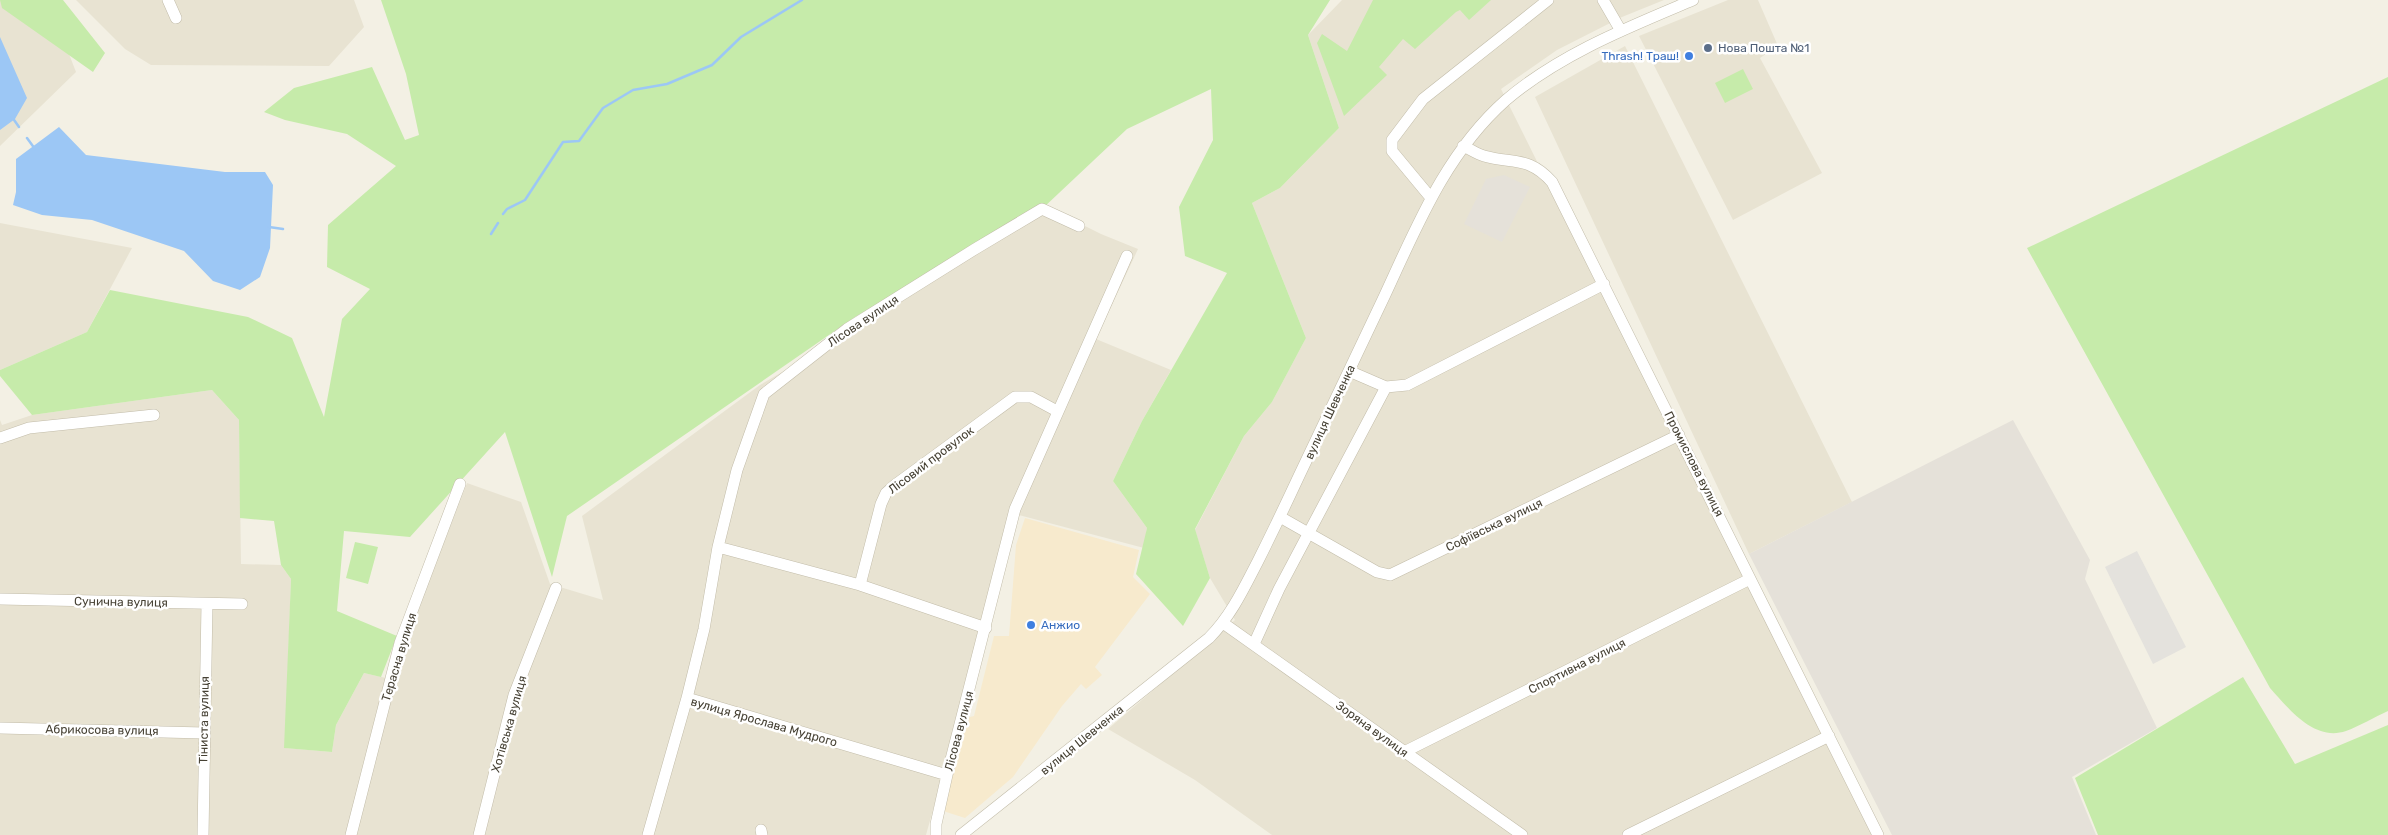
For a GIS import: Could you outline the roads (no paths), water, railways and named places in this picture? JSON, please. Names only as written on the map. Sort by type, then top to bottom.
[{"type":"street","points":[[168,0],[176,18]]},
{"type":"street","points":[[1431,198],[1392,150],[1392,140],[1423,99],[1548,0]]},
{"type":"street","points":[[1603,0],[1621,31]]},
{"type":"street","name":"вулиця Шевченка","points":[[962,835],[1106,722],[1209,638],[1223,624],[1280,517],[1431,198],[1463,146],[1484,121],[1530,82],[1552,68],[1621,31],[1693,0]]},
{"type":"street","name":"Промислова вулиця","points":[[1463,146],[1482,156],[1520,161],[1535,167],[1552,182],[1878,835]]},
{"type":"street","name":"Лісова вулиця","points":[[687,698],[704,629],[718,547],[738,470],[764,394],[847,329],[1042,209],[1079,226]]},
{"type":"street","name":"Лісова вулиця","points":[[936,835],[936,824],[947,775],[1015,509],[1127,256]]},
{"type":"street","points":[[1349,371],[1386,387],[1407,385],[1604,284]]},
{"type":"street","points":[[1254,644],[1279,589],[1386,387]]},
{"type":"street","name":"Лісовий провулок","points":[[860,585],[881,504],[886,492],[895,484],[1015,397],[1031,398],[1057,411]]},
{"type":"street","points":[[0,438],[29,428],[154,415]]},
{"type":"street","name":"Софіївська вулиця","points":[[1309,534],[1377,572],[1390,575],[1679,435]]},
{"type":"street","name":"Терасна вулиця","points":[[351,835],[400,642],[460,484]]},
{"type":"street","points":[[1280,517],[1309,534]]},
{"type":"street","points":[[718,547],[860,585],[986,628]]},
{"type":"street","name":"Спортивна вулиця","points":[[1404,752],[1750,579]]},
{"type":"street","name":"Хотівська вулиця","points":[[479,835],[514,694],[556,588]]},
{"type":"street","name":"Сунична вулиця","points":[[0,599],[242,604]]},
{"type":"street","name":"Тіниста вулиця","points":[[204,835],[207,604]]},
{"type":"street","name":"Зоряна вулиця","points":[[1223,624],[1254,644],[1522,835]]},
{"type":"street","name":"вулиця Ярослава Мудрого","points":[[648,835],[687,698],[947,775]]},
{"type":"street","name":"Абрикосова вулиця","points":[[0,728],[204,733]]},
{"type":"street","points":[[1628,835],[1829,736]]},
{"type":"water","points":[[0,37],[27,98],[15,119],[0,130]]},
{"type":"water","points":[[59,127],[86,155],[225,172],[265,172],[273,185],[270,248],[260,277],[240,290],[213,281],[184,251],[92,220],[42,215],[13,205],[16,192],[16,159]]},
{"type":"waterway","points":[[503,214],[507,209],[525,200],[563,142],[579,141],[603,108],[633,90],[667,84],[712,65],[741,37],[802,0]]},
{"type":"waterway","points":[[12,117],[19,127]]},
{"type":"waterway","points":[[27,138],[35,149]]},
{"type":"waterway","points":[[491,234],[498,223]]},
{"type":"waterway","points":[[269,227],[283,229]]},
{"type":"place","name":"Нова Пошта №1","points":[[1708,48]]},
{"type":"place","name":"Thrash! Траш!","points":[[1689,56]]},
{"type":"place","name":"Анжио","points":[[1031,625]]}]
